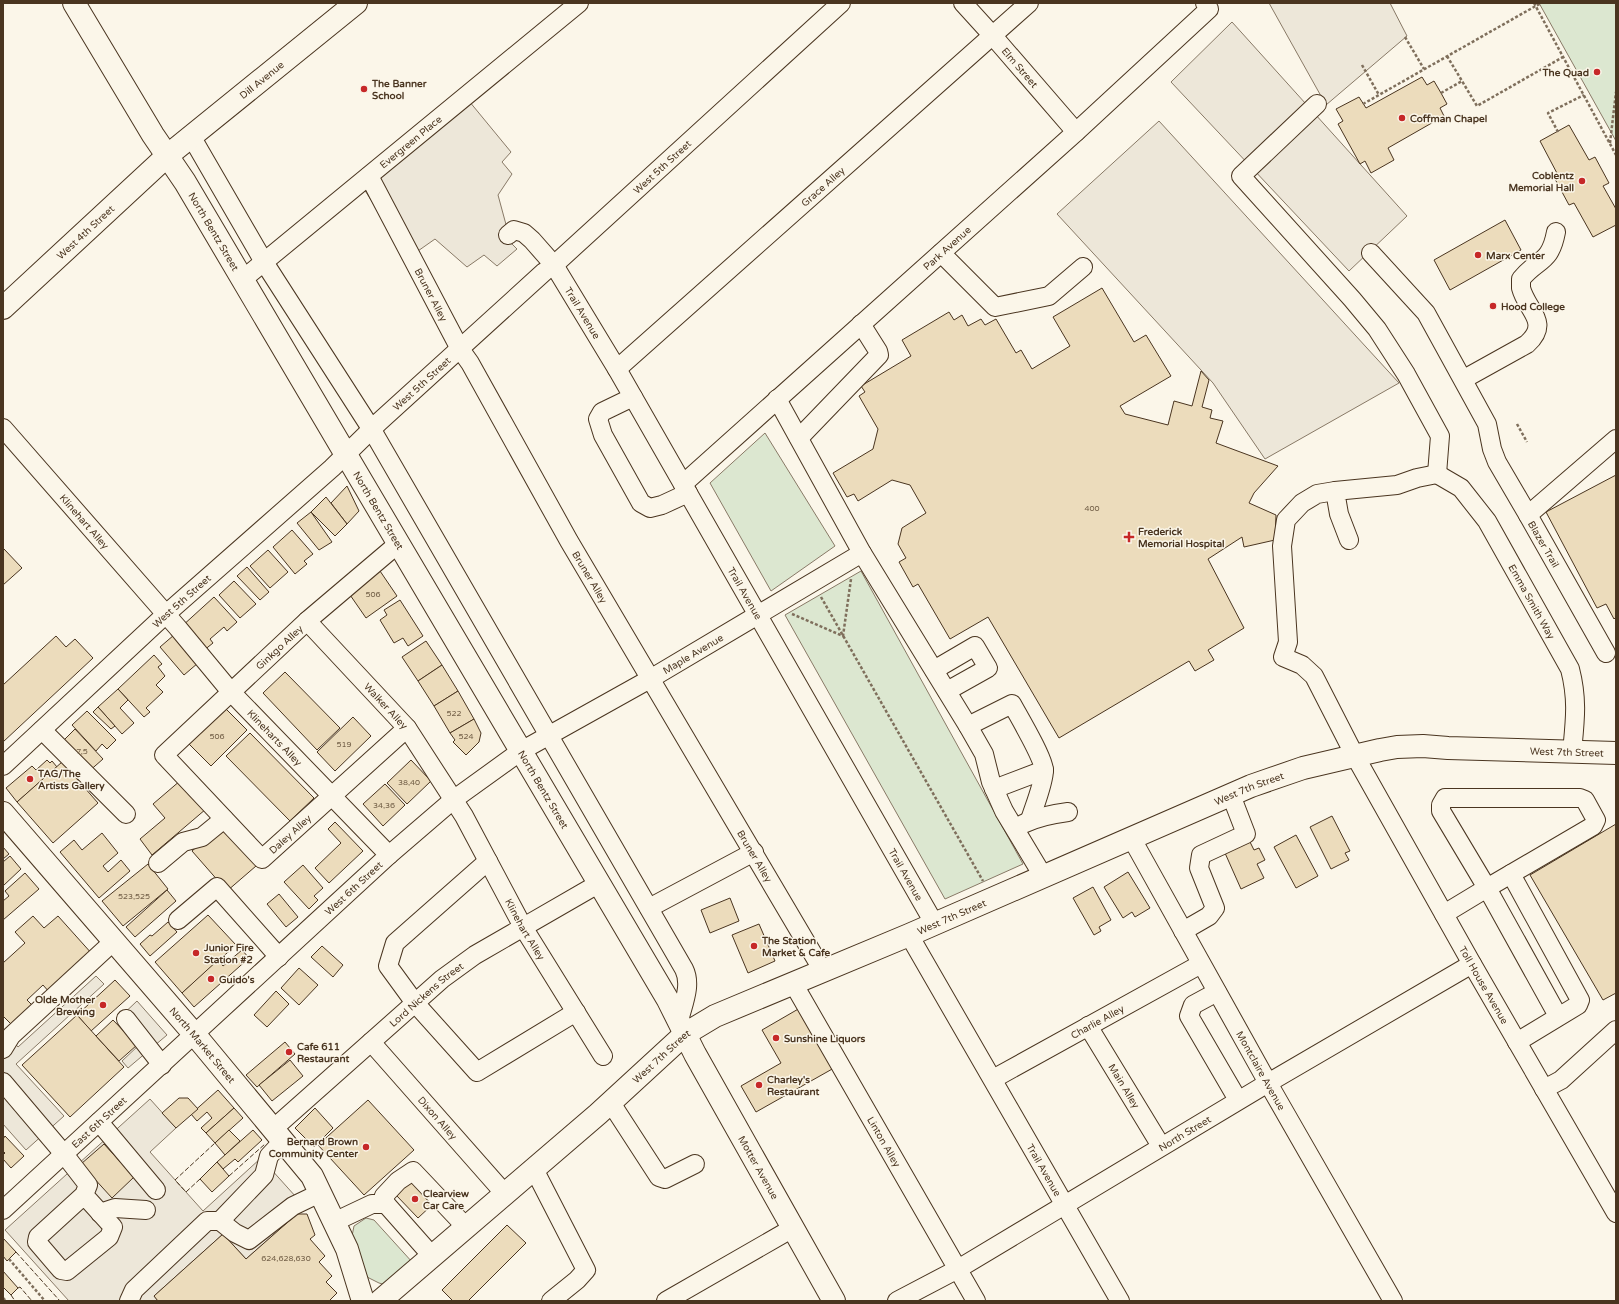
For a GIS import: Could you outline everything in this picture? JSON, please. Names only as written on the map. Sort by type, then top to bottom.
[{"type":"main road","name":"North Bentz Street","points":[[74,3],[185,182],[346,453],[598,884],[668,1000],[682,1028]]},
{"type":"main road","name":"Dill Avenue","points":[[168,156],[356,3]]},
{"type":"main road","name":"West 4th Street","points":[[3,308],[168,156]]},
{"type":"main road","name":"West 7th Street","points":[[380,1301],[611,1103],[682,1028],[715,1016],[909,935],[1252,786],[1303,768],[1397,747],[1423,746],[1616,753]]},
{"type":"main road","name":"North Market Street","points":[[3,813],[114,941],[312,1176],[347,1249],[363,1301]]},
{"type":"main road","name":"Motter Avenue","points":[[682,1028],[834,1301]]},
{"type":"street","name":"Evergreen Place","points":[[242,280],[579,3]]},
{"type":"street","name":"West 5th Street","points":[[3,766],[166,615],[332,468],[346,453],[544,272],[554,265],[841,3]]},
{"type":"street","name":"Elm Street","points":[[963,3],[1076,132]]},
{"type":"street","name":"Grace Alley","points":[[617,369],[1029,3]]},
{"type":"street","name":"Park Avenue","points":[[633,397],[602,412],[598,419],[603,435],[637,496],[641,502],[650,508],[662,505],[685,488],[777,399],[1076,132],[1207,6]]},
{"type":"street","points":[[1317,104],[1241,176],[1352,299],[1381,336],[1406,374],[1440,436],[1437,474],[1417,478],[1397,485],[1335,491],[1339,514],[1350,540]]},
{"type":"street","points":[[191,136],[264,262],[372,430],[688,976],[682,1028]]},
{"type":"street","name":"Bruner Alley","points":[[369,176],[460,349],[470,363],[569,540],[823,971]]},
{"type":"street","name":"Trail Avenue","points":[[508,234],[514,230],[524,233],[554,265],[617,369],[934,923]]},
{"type":"street","points":[[1464,379],[1527,344],[1534,338],[1538,321],[1521,289],[1521,279],[1528,271],[1542,262],[1549,253],[1554,243],[1556,232]]},
{"type":"street","points":[[941,253],[995,307],[1049,296],[1083,267]]},
{"type":"street","points":[[1371,253],[1426,313],[1464,379],[1487,424],[1492,449],[1497,462],[1528,515]]},
{"type":"street","points":[[799,438],[879,355],[861,324]]},
{"type":"street","points":[[777,399],[862,553],[984,754],[991,782],[1004,811],[1022,825],[1043,876]]},
{"type":"street","name":"Klinehart Alley","points":[[3,428],[166,615]]},
{"type":"street","name":"Blazer Trail","points":[[1606,653],[1528,515],[1616,439]]},
{"type":"street","name":"Emma Smith Way","points":[[1437,474],[1461,488],[1487,521],[1570,669],[1575,688],[1577,709],[1572,752]]},
{"type":"street","name":"Toll House Avenue","points":[[1335,491],[1317,494],[1302,503],[1286,520],[1282,546],[1288,642],[1283,658],[1302,665],[1314,676],[1355,756],[1472,964],[1616,1213]]},
{"type":"street","name":"Ginkgo Alley","points":[[164,755],[307,621],[399,543]]},
{"type":"street","name":"Maple Avenue","points":[[520,751],[650,679],[862,553]]},
{"type":"street","name":"Klineharts Alley","points":[[166,615],[231,692],[389,855]]},
{"type":"street","name":"Walker Alley","points":[[307,621],[406,728],[453,800]]},
{"type":"street","points":[[934,670],[975,646],[988,668],[947,691]]},
{"type":"street","points":[[968,726],[1012,704],[1041,759],[1044,770],[1039,793],[1022,825]]},
{"type":"street","name":"Daley Alley","points":[[164,755],[262,859],[406,728]]},
{"type":"street","points":[[42,730],[126,814]]},
{"type":"street","name":"West 6th Street","points":[[194,1035],[389,855],[453,800],[520,751]]},
{"type":"street","points":[[994,789],[1044,770]]},
{"type":"street","points":[[1183,931],[1209,916],[1215,908],[1199,868],[1201,856],[1246,834],[1231,795]]},
{"type":"street","points":[[1444,914],[1487,888],[1593,826],[1596,820],[1585,800],[1580,798],[1445,798],[1441,805],[1441,811],[1487,888],[1558,1016]]},
{"type":"street","name":"Klinehart Alley","points":[[453,800],[488,861],[523,927],[603,1056]]},
{"type":"street","points":[[1022,825],[1048,815],[1068,812]]},
{"type":"street","points":[[158,863],[183,842],[202,837],[224,819]]},
{"type":"street","name":"Montclaire Avenue","points":[[1132,839],[1268,1083],[1393,1301]]},
{"type":"street","points":[[649,908],[754,852]]},
{"type":"street","points":[[488,861],[395,943],[388,966],[415,1003],[477,1072],[576,1012]]},
{"type":"street","points":[[1511,874],[1580,1000],[1578,1005],[1517,1042]]},
{"type":"street","name":"Lord Nickens Street","points":[[220,1221],[264,1175],[269,1156],[278,1135],[371,1042],[442,979],[475,955],[598,884]]},
{"type":"street","points":[[178,920],[217,887],[279,957]]},
{"type":"street","name":"Trail Avenue","points":[[909,935],[1120,1301]]},
{"type":"street","points":[[3,1049],[11,1036],[114,941]]},
{"type":"street","name":"Charlie Alley","points":[[992,1079],[1201,964]]},
{"type":"street","name":"North Street","points":[[897,1301],[958,1269],[1238,1100],[1472,964]]},
{"type":"street","name":"Linton Alley","points":[[793,983],[976,1301]]},
{"type":"street","points":[[1217,992],[1194,1005],[1189,1016],[1238,1100]]},
{"type":"street","points":[[126,1019],[162,1065]]},
{"type":"street","name":"Main Alley","points":[[1088,1026],[1161,1146]]},
{"type":"street","points":[[1544,1089],[1561,1080],[1616,1030]]},
{"type":"street","name":"East 6th Street","points":[[6,1200],[64,1154],[194,1035]]},
{"type":"street","name":"Dixon Alley","points":[[371,1042],[506,1194]]},
{"type":"street","points":[[3,1082],[64,1154],[88,1185],[84,1195],[38,1237],[37,1242],[61,1270],[67,1271],[108,1237],[113,1227],[84,1195]]},
{"type":"street","points":[[611,1103],[659,1177],[665,1179],[695,1164]]},
{"type":"street","points":[[99,1122],[156,1190]]},
{"type":"street","points":[[534,1169],[586,1270],[577,1280],[551,1301]]},
{"type":"street","points":[[432,1256],[386,1204],[384,1196],[398,1181],[413,1171],[466,1227]]},
{"type":"street","points":[[129,1301],[134,1290],[207,1221],[220,1221],[235,1233],[249,1240],[292,1206],[320,1193]]},
{"type":"street","points":[[334,1222],[372,1204],[386,1204]]},
{"type":"street","points":[[100,1212],[115,1208],[146,1210]]},
{"type":"street","points":[[666,1301],[793,1228]]},
{"type":"path","points":[[1363,104],[1535,4],[1541,3]]},
{"type":"path","points":[[1535,4],[1616,155]]},
{"type":"path","points":[[1405,37],[1424,69]]},
{"type":"path","points":[[1447,56],[1477,106],[1563,57]]},
{"type":"path","points":[[1362,65],[1379,95]]},
{"type":"path","points":[[1441,93],[1462,81]]},
{"type":"path","points":[[1610,144],[1616,92]]},
{"type":"path","points":[[1558,132],[1548,113],[1584,95]]},
{"type":"path","points":[[1517,424],[1527,442]]},
{"type":"path","points":[[843,636],[852,576]]},
{"type":"path","points":[[820,595],[983,882]]},
{"type":"path","points":[[788,613],[843,636]]},
{"type":"path","points":[[9,1259],[46,1301]]},
{"type":"path","points":[[3,1298],[6,1301]]},
{"type":"green space","name":"The Quad","points":[[1539,3],[1616,3],[1616,141]]},
{"type":"green space","points":[[765,433],[835,546],[771,591],[710,483]]},
{"type":"green space","points":[[861,571],[1023,864],[945,899],[785,615]]},
{"type":"green space","points":[[366,1218],[374,1220],[413,1263],[386,1285],[367,1277],[352,1236],[354,1226]]},
{"type":"shaded area","points":[[1269,3],[1390,3],[1407,36],[1326,105]]},
{"type":"shaded area","points":[[1232,22],[1407,216],[1349,271],[1171,82]]},
{"type":"shaded area","points":[[469,101],[511,152],[502,162],[512,174],[498,195],[511,243],[517,249],[497,266],[484,255],[467,267],[435,239],[408,258],[364,189]]},
{"type":"shaded area","points":[[1159,121],[1399,383],[1265,459],[1213,383],[1057,214]]},
{"type":"shaded area","points":[[96,976],[104,984],[16,1064],[64,1116],[26,1150],[3,1124],[3,1030],[18,1047]]},
{"type":"shaded area","points":[[137,1001],[167,1035],[128,1068],[122,1061],[139,1045],[117,1020]]},
{"type":"shaded area","points":[[150,1099],[176,1128],[150,1152],[203,1211],[261,1158],[305,1207],[246,1259],[223,1234],[154,1296],[158,1301],[69,1301],[5,1230]]},
{"type":"building","points":[[1422,77],[1427,85],[1434,81],[1441,93],[1447,104],[1440,108],[1444,116],[1388,148],[1394,160],[1371,173],[1365,161],[1360,164],[1338,124],[1343,121],[1336,109],[1359,97],[1366,108]]},
{"type":"building","name":"Coblentz Memorial Hall","points":[[1569,125],[1589,160],[1595,157],[1609,183],[1603,186],[1616,209],[1616,225],[1593,237],[1574,203],[1569,205],[1555,179],[1559,177],[1540,141]]},
{"type":"building","name":"Marx Center","points":[[1505,220],[1521,250],[1450,290],[1434,260]]},
{"type":"building","points":[[1102,288],[1134,342],[1146,335],[1171,376],[1120,406],[1125,414],[1168,425],[1174,401],[1192,406],[1201,371],[1209,380],[1202,407],[1212,410],[1210,418],[1223,421],[1216,443],[1278,466],[1254,493],[1249,503],[1276,515],[1275,540],[1244,547],[1242,537],[1208,559],[1244,628],[1208,650],[1214,660],[1195,671],[1189,661],[1059,738],[988,617],[950,639],[918,584],[913,587],[899,562],[906,558],[898,544],[902,528],[926,513],[910,485],[892,480],[858,501],[854,494],[847,497],[833,473],[873,449],[878,429],[859,396],[865,392],[861,386],[911,356],[902,340],[949,312],[954,320],[962,315],[968,326],[981,319],[985,325],[996,319],[1016,353],[1021,350],[1032,369],[1070,346],[1053,317]]},
{"type":"building","points":[[1616,475],[1616,617],[1614,619],[1606,604],[1597,608],[1546,512]]},
{"type":"building","points":[[347,486],[359,511],[347,524],[331,503]]},
{"type":"building","points":[[326,497],[347,524],[335,536],[311,512]]},
{"type":"building","points":[[311,512],[332,542],[319,550],[297,523]]},
{"type":"building","points":[[292,530],[313,554],[304,561],[307,564],[295,574],[273,547]]},
{"type":"building","points":[[4,549],[22,568],[3,585],[3,550]]},
{"type":"building","points":[[268,550],[288,572],[270,588],[250,566]]},
{"type":"building","points":[[247,567],[269,592],[260,600],[237,576]]},
{"type":"building","points":[[380,571],[397,596],[366,618],[348,592]]},
{"type":"building","points":[[234,581],[256,604],[240,618],[219,595]]},
{"type":"building","points":[[214,597],[237,622],[227,631],[224,627],[210,639],[213,643],[203,651],[181,627]]},
{"type":"building","points":[[400,600],[423,636],[408,646],[403,638],[394,643],[380,620],[387,615],[384,610]]},
{"type":"building","points":[[174,635],[198,663],[184,675],[160,647]]},
{"type":"building","points":[[56,636],[66,647],[75,639],[93,658],[3,742],[3,685]]},
{"type":"building","points":[[426,641],[442,665],[418,681],[402,657]]},
{"type":"building","points":[[154,655],[162,664],[158,667],[165,676],[156,685],[163,692],[146,708],[150,712],[144,717],[118,689]]},
{"type":"building","points":[[442,665],[458,691],[434,706],[418,681]]},
{"type":"building","points":[[285,672],[340,728],[317,750],[263,693]]},
{"type":"building","points":[[118,689],[128,700],[120,708],[134,723],[122,734],[98,707]]},
{"type":"building","points":[[458,691],[474,719],[450,733],[434,706]]},
{"type":"building","points":[[98,707],[115,726],[111,729],[93,712]]},
{"type":"building","points":[[224,707],[247,730],[211,766],[188,743]]},
{"type":"building","points":[[87,711],[116,740],[107,749],[102,744],[96,751],[72,725]]},
{"type":"building","points":[[353,717],[371,736],[335,771],[317,752]]},
{"type":"building","points":[[474,719],[481,733],[479,742],[466,755],[453,742],[455,740],[450,733]]},
{"type":"building","points":[[75,729],[103,759],[87,773],[60,744]]},
{"type":"building","points":[[250,733],[314,798],[290,821],[226,756]]},
{"type":"building","name":"TAG/The Artists Gallery","points":[[47,760],[50,763],[52,761],[57,767],[17,802],[6,788],[32,766],[36,770]]},
{"type":"building","points":[[411,760],[431,781],[407,804],[387,783]]},
{"type":"building","points":[[62,762],[98,803],[53,843],[17,802]]},
{"type":"building","points":[[181,780],[206,809],[152,855],[140,839],[165,818],[153,804]]},
{"type":"building","points":[[385,784],[405,805],[383,826],[363,804]]},
{"type":"building","points":[[1332,816],[1350,851],[1345,853],[1349,860],[1331,869],[1310,827]]},
{"type":"building","points":[[335,822],[363,851],[329,883],[315,868],[341,843],[328,829]]},
{"type":"building","points":[[1616,824],[1616,993],[1603,1000],[1530,875]]},
{"type":"building","points":[[220,826],[256,866],[227,891],[192,851]]},
{"type":"building","points":[[102,833],[118,853],[103,866],[108,872],[121,860],[130,871],[99,898],[60,852],[74,840],[82,850]]},
{"type":"building","points":[[1296,835],[1318,876],[1296,888],[1274,847]]},
{"type":"building","points":[[1250,842],[1254,850],[1259,848],[1265,860],[1257,864],[1264,878],[1241,889],[1225,853]]},
{"type":"building","points":[[3,847],[9,854],[3,859]]},
{"type":"building","points":[[10,856],[21,869],[3,886],[3,862]]},
{"type":"building","points":[[148,864],[168,889],[123,926],[102,901]]},
{"type":"building","points":[[303,865],[323,888],[314,896],[318,900],[309,909],[284,882]]},
{"type":"building","points":[[1128,872],[1150,908],[1135,917],[1132,912],[1123,918],[1104,887]]},
{"type":"building","points":[[25,873],[39,889],[3,920],[3,901],[9,896],[5,891]]},
{"type":"building","points":[[1093,887],[1111,920],[1099,927],[1101,931],[1094,935],[1073,898]]},
{"type":"building","points":[[167,890],[176,901],[135,937],[126,927]]},
{"type":"building","points":[[279,894],[298,917],[286,927],[267,904]]},
{"type":"building","points":[[730,898],[739,921],[710,933],[701,910]]},
{"type":"building","name":"Junior Fire Station #2","points":[[208,915],[236,945],[182,993],[155,962]]},
{"type":"building","points":[[33,916],[44,928],[58,916],[93,955],[50,993],[43,985],[27,1000],[33,1006],[12,1025],[3,1016],[3,963],[25,943],[15,932]]},
{"type":"building","points":[[168,922],[177,932],[150,956],[140,944]]},
{"type":"building","points":[[759,924],[775,961],[748,973],[732,935]]},
{"type":"building","points":[[322,946],[343,965],[333,977],[311,957]]},
{"type":"building","name":"Guido's","points":[[242,950],[249,958],[194,1007],[182,993],[218,960],[223,966]]},
{"type":"building","points":[[299,968],[318,985],[299,1005],[281,988]]},
{"type":"building","name":"Olde Mother Brewing","points":[[115,980],[130,996],[91,1031],[77,1015]]},
{"type":"building","points":[[276,991],[289,1004],[267,1027],[254,1015]]},
{"type":"building","points":[[800,1008],[834,1068],[756,1112],[741,1086],[781,1063],[762,1030]]},
{"type":"building","points":[[77,1015],[124,1067],[70,1117],[22,1065]]},
{"type":"building","points":[[113,1020],[137,1045],[119,1061],[96,1036]]},
{"type":"building","points":[[285,1042],[295,1054],[257,1087],[246,1075]]},
{"type":"building","points":[[290,1060],[303,1076],[272,1101],[259,1085]]},
{"type":"building","points":[[218,1090],[234,1108],[206,1133],[201,1128],[212,1118],[207,1112],[197,1121],[191,1114]]},
{"type":"building","points":[[179,1098],[188,1098],[198,1109],[176,1128],[162,1113]]},
{"type":"building","name":"Bernard Brown Community Center","points":[[368,1100],[414,1150],[364,1195],[318,1145]]},
{"type":"building","points":[[234,1108],[243,1118],[215,1143],[206,1133]]},
{"type":"building","points":[[315,1108],[333,1128],[314,1147],[295,1128]]},
{"type":"building","points":[[229,1130],[240,1141],[225,1155],[215,1143]]},
{"type":"building","points":[[253,1130],[262,1140],[238,1162],[235,1159],[223,1169],[217,1162]]},
{"type":"building","points":[[5,1136],[24,1156],[11,1168],[3,1159],[3,1155],[5,1153],[3,1151],[3,1139]]},
{"type":"building","points":[[104,1144],[134,1177],[112,1198],[81,1164]]},
{"type":"building","points":[[217,1162],[229,1176],[212,1192],[200,1179]]},
{"type":"building","name":"Clearview Car Care","points":[[413,1180],[434,1203],[418,1218],[396,1195]]},
{"type":"building","points":[[297,1214],[307,1214],[315,1235],[310,1239],[325,1256],[319,1262],[332,1276],[326,1282],[337,1293],[329,1301],[158,1301],[154,1296],[223,1234],[246,1259]]},
{"type":"building","points":[[507,1225],[526,1243],[468,1301],[453,1301],[442,1290]]},
{"type":"building","points":[[3,1238],[16,1252],[7,1261],[3,1256]]},
{"type":"building","points":[[3,1271],[18,1288],[11,1295],[3,1287]]},
{"type":"fence","points":[[200,1179],[186,1192],[175,1180],[215,1143]]},
{"type":"fence","points":[[229,1176],[265,1144]]},
{"type":"fence","points":[[16,1252],[60,1301]]},
{"type":"fence","points":[[18,1288],[20,1287],[32,1301]]},
{"type":"fence","points":[[11,1295],[15,1301]]},
{"type":"place","name":"The Quad","points":[[1597,72]]},
{"type":"place","name":"The Banner School","points":[[364,89]]},
{"type":"place","name":"Coffman Chapel","points":[[1402,118]]},
{"type":"place","name":"Coblentz Memorial Hall","points":[[1582,181]]},
{"type":"place","name":"Marx Center","points":[[1478,255]]},
{"type":"place","name":"Hood College","points":[[1493,306]]},
{"type":"place","name":"Frederick Memorial Hospital","points":[[1129,537]]},
{"type":"place","name":"TAG/The Artists Gallery","points":[[30,779]]},
{"type":"place","name":"The Station Market & Cafe","points":[[754,946]]},
{"type":"place","name":"Junior Fire Station #2","points":[[196,953]]},
{"type":"place","name":"Guido's","points":[[211,979]]},
{"type":"place","name":"Olde Mother Brewing","points":[[103,1005]]},
{"type":"place","name":"Sunshine Liquors","points":[[776,1038]]},
{"type":"place","name":"Cafe 611 Restaurant","points":[[289,1052]]},
{"type":"place","name":"Charley's Restaurant","points":[[759,1085]]},
{"type":"place","name":"Bernard Brown Community Center","points":[[366,1147]]},
{"type":"place","name":"Clearview Car Care","points":[[415,1199]]}]
